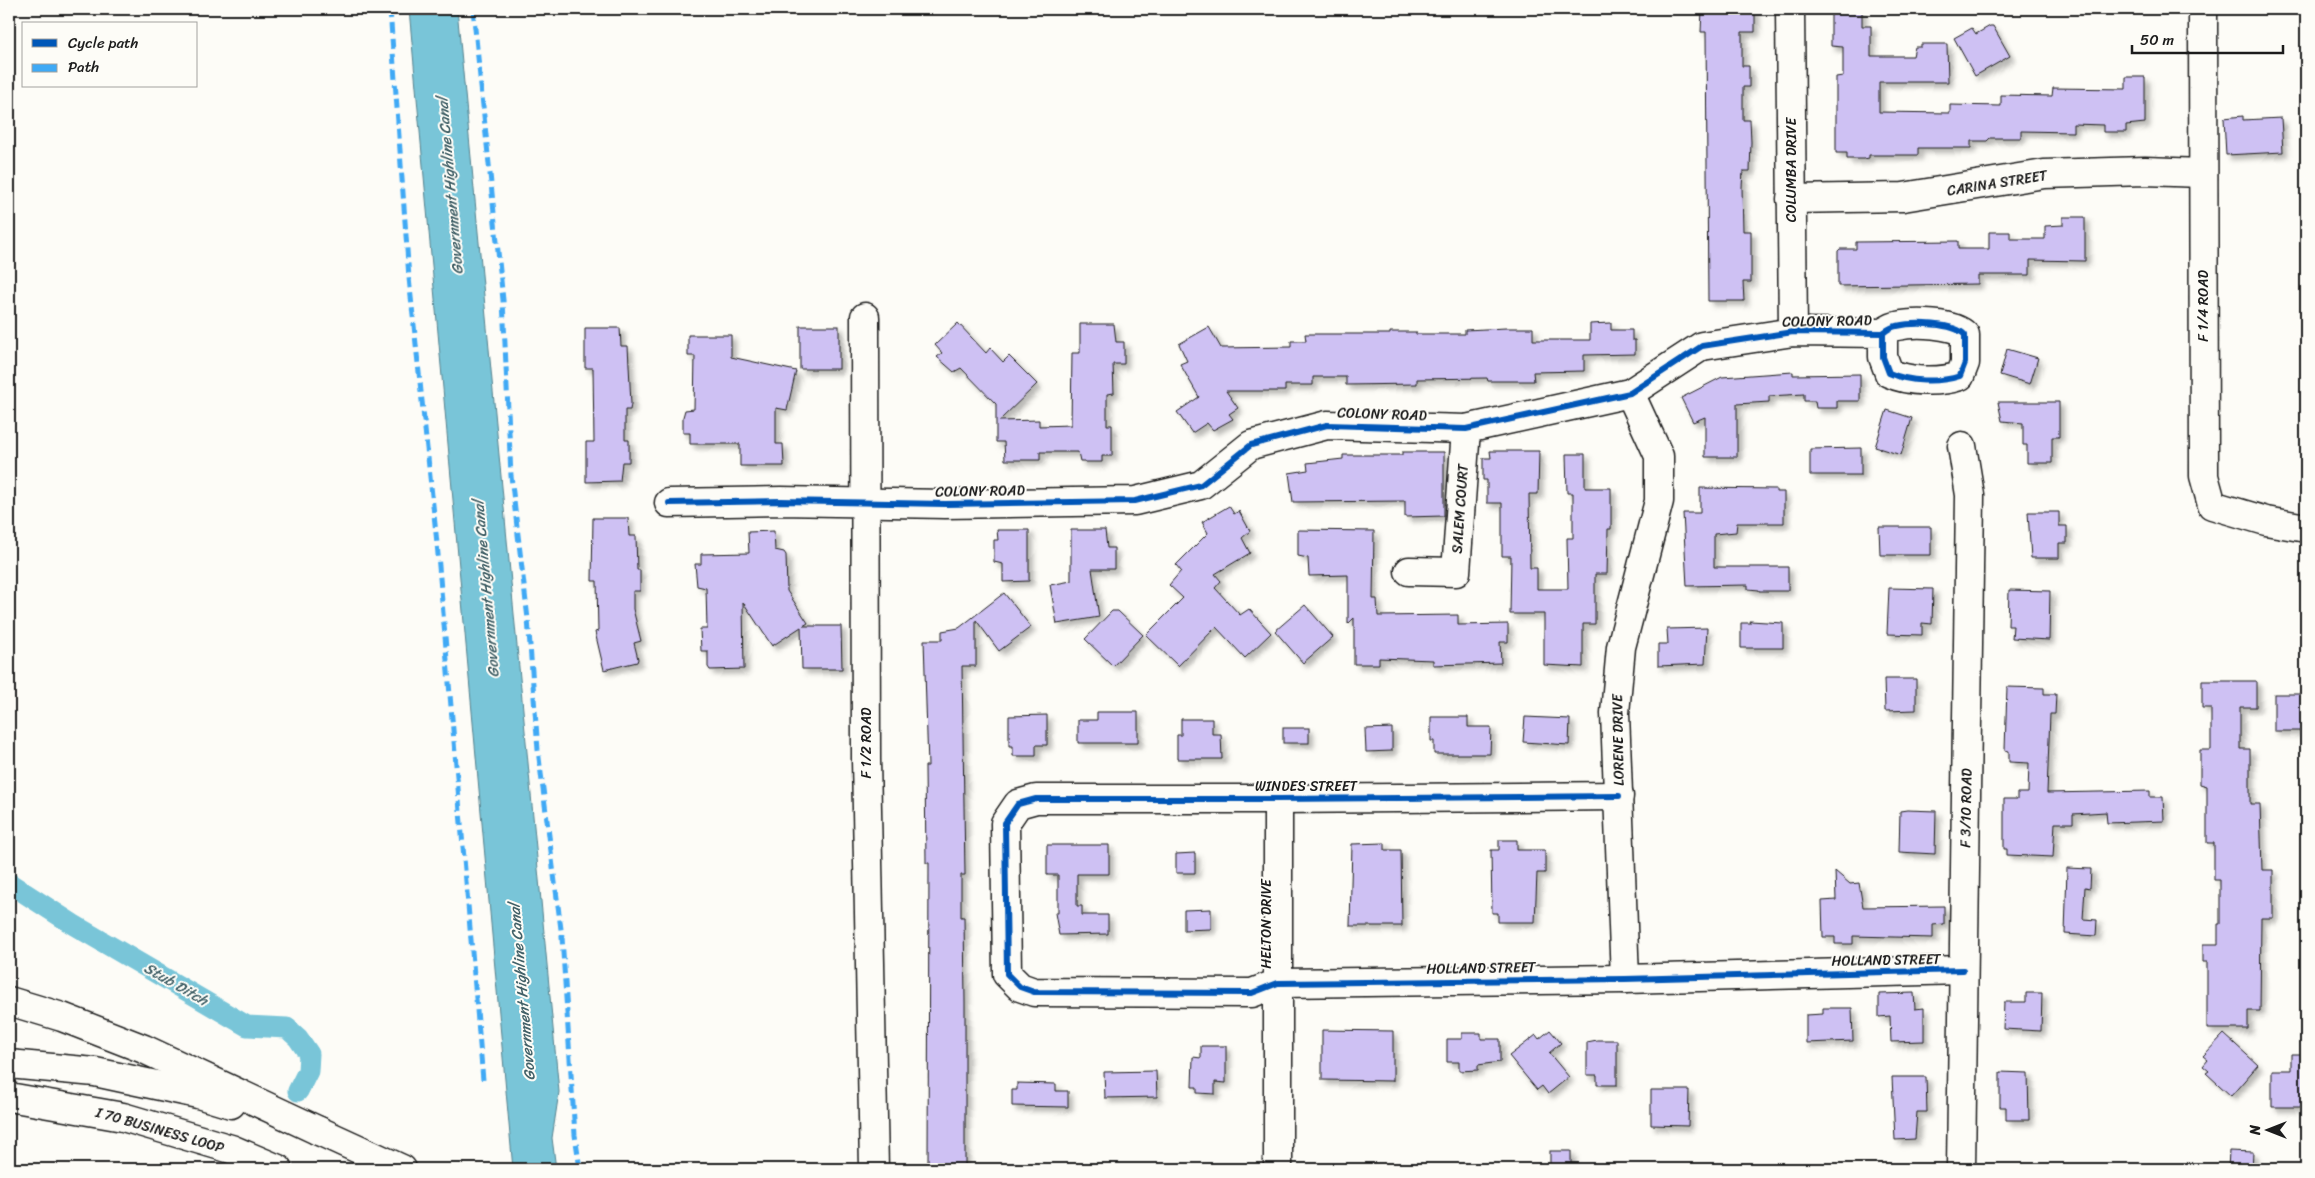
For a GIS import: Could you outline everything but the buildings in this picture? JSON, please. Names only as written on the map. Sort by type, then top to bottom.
[{"type":"main road","name":"COLUMBA DRIVE","points":[[1790,9],[1793,332]]},
{"type":"main road","name":"F 1/4 ROAD","points":[[2204,9],[2202,173],[2204,476],[2212,505],[2266,522],[2306,528]]},
{"type":"main road","name":"CARINA STREET","points":[[1791,199],[1911,196],[2044,174],[2145,171],[2202,173]]},
{"type":"main road","name":"F 1/2 ROAD","points":[[865,317],[866,768],[874,1169]]},
{"type":"main road","name":"COLONY ROAD","points":[[669,503],[781,501],[865,504],[1135,501],[1201,485],[1251,445],[1327,425],[1466,429],[1630,394],[1702,346],[1793,332],[1883,333]]},
{"type":"main road","name":"LORENE DRIVE","points":[[1625,979],[1615,713],[1621,647],[1659,501],[1659,456],[1630,394]]},
{"type":"main road","name":"SALEM COURT","points":[[1409,571],[1456,572],[1466,429]]},
{"type":"main road","name":"F 3/10 ROAD","points":[[1961,1169],[1970,495],[1962,446]]},
{"type":"main road","name":"WINDES STREET","points":[[1007,974],[1005,823],[1018,804],[1036,799],[1278,800],[1619,796]]},
{"type":"main road","name":"HELTON DRIVE","points":[[1278,800],[1278,1169]]},
{"type":"main road","name":"HOLLAND STREET","points":[[1007,974],[1020,987],[1034,992],[1252,993],[1278,983],[1625,979],[1963,970]]},
{"type":"main road","points":[[9,1001],[62,1017],[144,1049],[402,1169]]},
{"type":"main road","points":[[9,1064],[94,1072],[198,1094],[319,1131]]},
{"type":"main road","name":"I 70 BUSINESS LOOP","points":[[9,1097],[123,1117],[230,1149],[278,1169]]},
{"type":"water","name":"Government Highline Canal","points":[[409,9],[457,9],[559,1092],[552,1138],[556,1169],[513,1169]]},
{"type":"waterway","name":"Stub Ditch","points":[[9,883],[74,925],[247,1026],[287,1028],[298,1038],[309,1054],[308,1071],[298,1091]]},
{"type":"marked path","points":[[390,9],[409,278],[437,543],[483,1080]]},
{"type":"marked path","points":[[473,9],[503,300],[511,476],[528,619],[538,750],[562,937],[575,1135],[580,1169]]},
{"type":"cycle path","points":[[669,503],[781,501],[945,504],[1135,501],[1201,485],[1251,445],[1327,425],[1466,429],[1630,393],[1702,346],[1793,332],[1883,333],[1894,327],[1913,324],[1933,324],[1952,328],[1965,335],[1965,363],[1960,376],[1943,380],[1924,381],[1889,373],[1883,357],[1883,333]]},
{"type":"cycle path","points":[[1619,796],[1036,799],[1018,804],[1005,823],[1007,974],[1020,987],[1034,992],[1252,993],[1278,983],[1625,979],[1963,970]]}]
